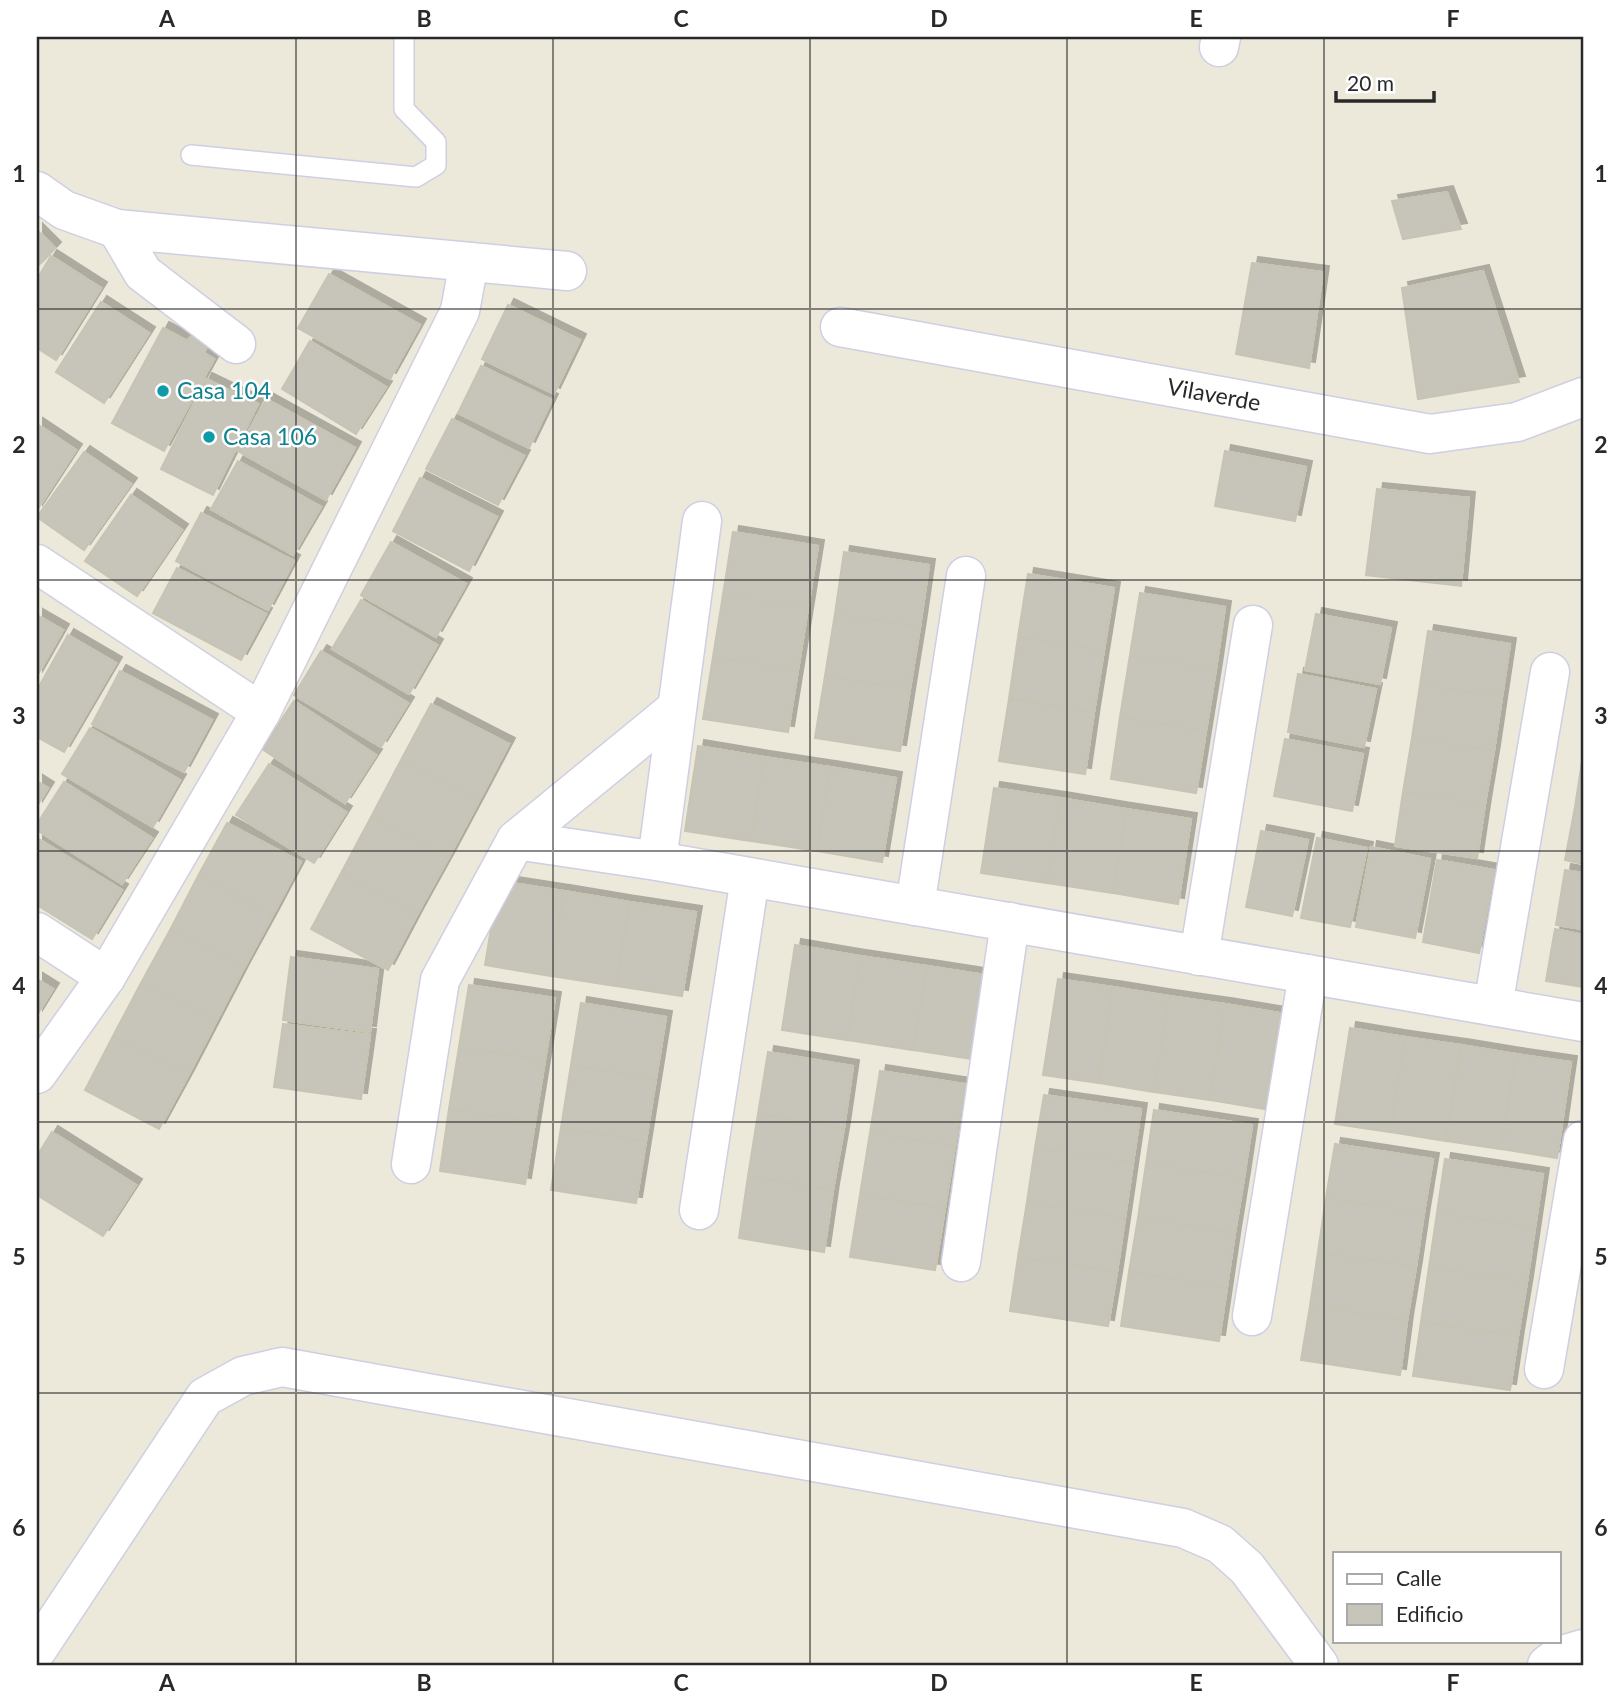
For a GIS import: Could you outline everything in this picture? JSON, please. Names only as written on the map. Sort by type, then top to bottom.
[{"type":"street","points":[[37,191],[64,210],[117,229],[567,271]]},
{"type":"street","points":[[117,229],[143,273],[236,344]]},
{"type":"street","points":[[37,1074],[106,977],[261,712],[460,311],[469,262]]},
{"type":"street","name":"Vilaverde","points":[[840,327],[1430,433],[1517,422],[1583,397]]},
{"type":"street","points":[[657,861],[702,521]]},
{"type":"street","points":[[37,564],[261,712]]},
{"type":"street","points":[[915,906],[966,576]]},
{"type":"street","points":[[1199,956],[1253,625]]},
{"type":"street","points":[[1493,1006],[1550,672]]},
{"type":"street","points":[[411,1164],[440,980],[516,840],[677,708]]},
{"type":"street","points":[[516,840],[657,861],[1583,1021]]},
{"type":"street","points":[[699,1210],[750,878]]},
{"type":"street","points":[[961,1262],[1010,922]]},
{"type":"street","points":[[37,932],[106,977]]},
{"type":"street","points":[[1252,1316],[1308,974]]},
{"type":"street","points":[[1544,1369],[1583,1140]]},
{"type":"street","points":[[37,1650],[205,1397],[243,1376],[282,1367],[1183,1528],[1220,1544],[1247,1568],[1320,1665]]},
{"type":"street","points":[[1547,1665],[1559,1656],[1583,1650]]},
{"type":"lane","points":[[191,155],[416,177],[436,165],[436,142],[404,109],[404,37]]},
{"type":"building","points":[[1447,192],[1461,229],[1403,239],[1392,201]]},
{"type":"building","points":[[37,230],[55,248],[37,267]]},
{"type":"building","points":[[51,256],[101,288],[56,360],[37,348],[37,279]]},
{"type":"building","points":[[1252,263],[1323,272],[1309,368],[1236,354]]},
{"type":"building","points":[[1483,271],[1519,382],[1418,399],[1402,288]]},
{"type":"building","points":[[329,274],[420,325],[390,379],[298,328]]},
{"type":"building","points":[[101,302],[149,333],[104,403],[56,372]]},
{"type":"building","points":[[508,305],[580,340],[554,394],[482,359]]},
{"type":"building","name":"Casa 104","points":[[163,328],[187,341],[191,337],[207,346],[204,353],[214,359],[164,451],[112,423]]},
{"type":"building","points":[[310,341],[386,387],[356,434],[282,389]]},
{"type":"building","points":[[481,366],[552,400],[529,448],[458,413]]},
{"type":"building","name":"Casa 106","points":[[206,379],[258,404],[213,495],[161,469]]},
{"type":"building","points":[[266,399],[355,448],[326,500],[238,451]]},
{"type":"building","points":[[452,419],[524,456],[498,505],[426,469]]},
{"type":"building","points":[[37,424],[76,450],[37,510]]},
{"type":"building","points":[[1225,451],[1306,467],[1295,521],[1215,506]]},
{"type":"building","points":[[84,452],[131,484],[84,550],[37,517]]},
{"type":"building","points":[[238,461],[321,507],[293,555],[211,509]]},
{"type":"building","points":[[420,478],[497,517],[469,571],[393,531]]},
{"type":"building","points":[[1377,489],[1469,498],[1461,586],[1366,575]]},
{"type":"building","points":[[131,495],[182,530],[137,596],[85,561]]},
{"type":"building","points":[[201,513],[294,561],[268,610],[176,561]]},
{"type":"building","points":[[733,532],[818,546],[808,608],[723,595]]},
{"type":"building","points":[[391,542],[466,584],[436,637],[361,595]]},
{"type":"building","points":[[844,552],[929,565],[920,627],[835,614]]},
{"type":"building","points":[[177,568],[266,614],[241,660],[153,613]]},
{"type":"building","points":[[1028,574],[1114,588],[1104,650],[1018,637]]},
{"type":"building","points":[[1140,593],[1225,607],[1216,669],[1130,655]]},
{"type":"building","points":[[723,595],[808,608],[798,670],[713,657]]},
{"type":"building","points":[[361,600],[437,645],[409,694],[332,649]]},
{"type":"building","points":[[835,614],[920,627],[910,689],[825,676]]},
{"type":"building","points":[[1316,614],[1391,628],[1380,684],[1305,670]]},
{"type":"building","points":[[37,615],[63,630],[37,676]]},
{"type":"building","points":[[1428,631],[1510,644],[1502,697],[1420,685]]},
{"type":"building","points":[[68,635],[116,663],[64,752],[37,737],[37,690]]},
{"type":"building","points":[[1018,637],[1104,650],[1094,712],[1009,699]]},
{"type":"building","points":[[321,651],[408,703],[381,747],[294,695]]},
{"type":"building","points":[[1130,655],[1216,669],[1206,731],[1120,717]]},
{"type":"building","points":[[713,657],[798,670],[788,732],[703,719]]},
{"type":"building","points":[[120,671],[212,720],[184,772],[92,724]]},
{"type":"building","points":[[1298,674],[1376,689],[1364,747],[1288,732]]},
{"type":"building","points":[[825,676],[910,689],[900,751],[815,738]]},
{"type":"building","points":[[1420,685],[1502,697],[1494,751],[1412,738]]},
{"type":"building","points":[[1009,699],[1094,712],[1085,774],[999,761]]},
{"type":"building","points":[[294,701],[376,755],[345,803],[262,749]]},
{"type":"building","points":[[431,704],[509,744],[479,801],[401,760]]},
{"type":"building","points":[[1120,717],[1206,731],[1196,793],[1111,779]]},
{"type":"building","points":[[90,728],[180,780],[153,827],[62,774]]},
{"type":"building","points":[[1412,738],[1494,751],[1485,804],[1403,792]]},
{"type":"building","points":[[1285,739],[1363,754],[1352,811],[1274,796]]},
{"type":"building","points":[[698,746],[764,757],[751,841],[685,831]]},
{"type":"building","points":[[1583,755],[1583,808],[1575,807]]},
{"type":"building","points":[[764,757],[830,767],[817,851],[751,841]]},
{"type":"building","points":[[401,760],[479,801],[449,857],[371,817]]},
{"type":"building","points":[[269,764],[346,812],[314,863],[236,815]]},
{"type":"building","points":[[830,767],[896,778],[882,862],[817,851]]},
{"type":"building","points":[[37,781],[48,788],[37,806]]},
{"type":"building","points":[[64,782],[152,838],[122,884],[37,830],[37,824]]},
{"type":"building","points":[[994,788],[1060,798],[1047,883],[981,873]]},
{"type":"building","points":[[1403,792],[1485,804],[1477,858],[1395,846]]},
{"type":"building","points":[[1060,798],[1126,809],[1113,893],[1047,883]]},
{"type":"building","points":[[1575,807],[1583,808],[1583,864],[1565,860]]},
{"type":"building","points":[[1126,809],[1191,819],[1178,904],[1113,893]]},
{"type":"building","points":[[371,817],[449,857],[418,913],[341,873]]},
{"type":"building","points":[[227,823],[301,862],[273,915],[198,876]]},
{"type":"building","points":[[1261,831],[1308,840],[1292,916],[1246,907]]},
{"type":"building","points":[[37,838],[122,890],[92,939],[37,905]]},
{"type":"building","points":[[1317,838],[1367,848],[1350,927],[1301,918]]},
{"type":"building","points":[[1371,847],[1430,859],[1415,938],[1356,927]]},
{"type":"building","points":[[1437,860],[1494,870],[1479,953],[1423,942]]},
{"type":"building","points":[[1565,870],[1583,873],[1583,929],[1556,925]]},
{"type":"building","points":[[341,873],[418,913],[388,970],[311,929]]},
{"type":"building","points":[[198,876],[273,915],[244,968],[170,930]]},
{"type":"building","points":[[499,881],[564,891],[551,976],[485,965]]},
{"type":"building","points":[[564,891],[630,902],[616,986],[551,976]]},
{"type":"building","points":[[630,902],[696,912],[682,996],[616,986]]},
{"type":"building","points":[[1555,929],[1583,935],[1583,987],[1546,981]]},
{"type":"building","points":[[170,930],[244,968],[216,1022],[141,983]]},
{"type":"building","points":[[795,945],[860,956],[847,1040],[782,1030]]},
{"type":"building","points":[[860,956],[927,966],[913,1050],[847,1040]]},
{"type":"building","points":[[291,957],[378,969],[370,1032],[283,1020]]},
{"type":"building","points":[[927,966],[992,976],[979,1060],[913,1050]]},
{"type":"building","points":[[37,979],[53,989],[37,1015]]},
{"type":"building","points":[[1058,979],[1113,987],[1099,1083],[1043,1075]]},
{"type":"building","points":[[141,983],[216,1022],[188,1076],[113,1036]]},
{"type":"building","points":[[469,985],[555,998],[545,1060],[459,1047]]},
{"type":"building","points":[[1113,987],[1169,996],[1154,1092],[1099,1083]]},
{"type":"building","points":[[1169,996],[1225,1004],[1210,1100],[1154,1092]]},
{"type":"building","points":[[581,1003],[666,1017],[656,1079],[571,1065]]},
{"type":"building","points":[[1225,1004],[1280,1013],[1265,1109],[1210,1100]]},
{"type":"building","points":[[283,1024],[370,1035],[361,1099],[274,1087]]},
{"type":"building","points":[[1350,1028],[1405,1037],[1390,1132],[1335,1124]]},
{"type":"building","points":[[113,1036],[188,1076],[159,1129],[85,1090]]},
{"type":"building","points":[[1405,1037],[1461,1045],[1446,1141],[1390,1132]]},
{"type":"building","points":[[1461,1045],[1516,1054],[1501,1149],[1446,1141]]},
{"type":"building","points":[[459,1047],[545,1060],[535,1122],[449,1109]]},
{"type":"building","points":[[768,1052],[853,1066],[844,1128],[758,1114]]},
{"type":"building","points":[[1516,1054],[1571,1062],[1557,1158],[1501,1149]]},
{"type":"building","points":[[571,1065],[656,1079],[646,1141],[561,1128]]},
{"type":"building","points":[[880,1071],[965,1084],[955,1146],[870,1133]]},
{"type":"building","points":[[1044,1095],[1141,1109],[1133,1163],[1035,1148]]},
{"type":"building","points":[[449,1109],[535,1122],[525,1184],[440,1171]]},
{"type":"building","points":[[1154,1110],[1252,1125],[1244,1178],[1146,1164]]},
{"type":"building","points":[[758,1114],[844,1128],[833,1190],[748,1176]]},
{"type":"building","points":[[561,1128],[646,1141],[636,1203],[551,1190]]},
{"type":"building","points":[[52,1132],[136,1185],[103,1236],[37,1195],[37,1156]]},
{"type":"building","points":[[870,1133],[955,1146],[945,1208],[860,1195]]},
{"type":"building","points":[[1335,1144],[1433,1159],[1424,1213],[1326,1198]]},
{"type":"building","points":[[1035,1148],[1133,1163],[1125,1218],[1027,1202]]},
{"type":"building","points":[[1445,1159],[1543,1174],[1535,1228],[1437,1213]]},
{"type":"building","points":[[1146,1164],[1244,1178],[1235,1233],[1138,1218]]},
{"type":"building","points":[[748,1176],[833,1190],[824,1252],[739,1238]]},
{"type":"building","points":[[860,1195],[945,1208],[935,1270],[850,1257]]},
{"type":"building","points":[[1326,1198],[1424,1213],[1416,1267],[1318,1252]]},
{"type":"building","points":[[1027,1202],[1125,1218],[1117,1272],[1018,1257]]},
{"type":"building","points":[[1437,1213],[1535,1228],[1527,1282],[1429,1267]]},
{"type":"building","points":[[1138,1218],[1235,1233],[1227,1287],[1129,1272]]},
{"type":"building","points":[[1318,1252],[1416,1267],[1407,1321],[1310,1306]]},
{"type":"building","points":[[1018,1257],[1117,1272],[1108,1326],[1010,1311]]},
{"type":"building","points":[[1429,1267],[1527,1282],[1518,1336],[1421,1322]]},
{"type":"building","points":[[1129,1272],[1227,1287],[1219,1341],[1121,1326]]},
{"type":"building","points":[[1310,1306],[1407,1321],[1400,1375],[1301,1360]]},
{"type":"building","points":[[1421,1322],[1518,1336],[1510,1390],[1413,1376]]},
{"type":"place","name":"Casa 104","points":[[163,391]]},
{"type":"place","name":"Casa 106","points":[[209,437]]}]
